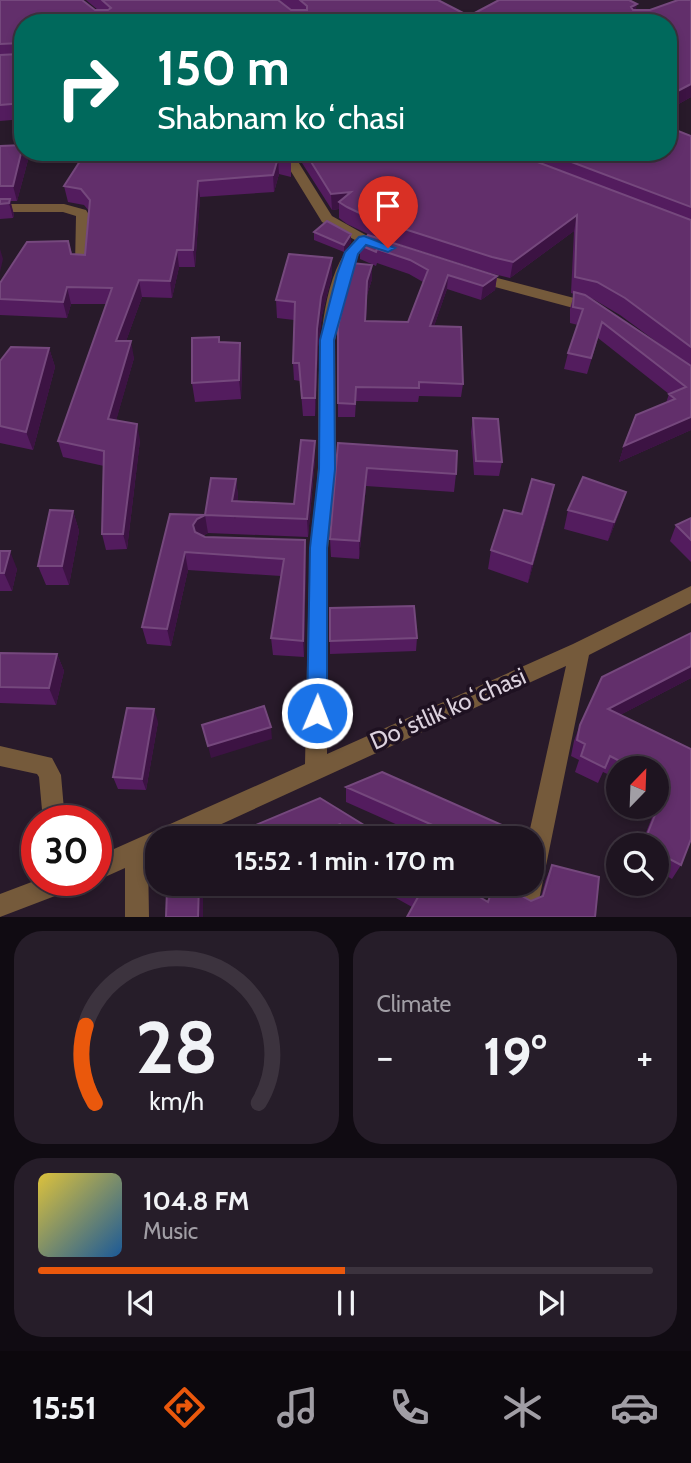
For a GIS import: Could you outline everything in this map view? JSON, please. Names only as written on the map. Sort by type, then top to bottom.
[{"type":"street","points":[[291,161],[327,219],[364,240],[388,248]]},
{"type":"street","points":[[0,208],[64,208],[81,213],[84,218],[82,266]]},
{"type":"street","points":[[316,768],[312,548],[327,469],[327,340],[352,252],[364,240]]},
{"type":"street","points":[[461,272],[587,305],[605,316]]},
{"type":"street","name":"Doʻstlik koʻchasi","points":[[192,826],[580,650],[691,594]]},
{"type":"street","points":[[543,826],[580,650]]},
{"type":"street","points":[[0,756],[44,765],[50,775],[53,805]]},
{"type":"street","points":[[112,862],[145,848]]},
{"type":"street","points":[[137,917],[145,861]]},
{"type":"street","points":[[0,906],[25,896]]},
{"type":"building","points":[[0,0],[82,0],[95,10],[108,10],[111,8],[102,0],[278,0],[291,10],[307,10],[307,6],[300,0],[438,0],[465,14],[14,14],[14,43],[0,44]]},
{"type":"building","points":[[499,0],[629,0],[637,4],[631,7],[633,10],[650,10],[678,0],[691,0],[691,84],[677,91],[677,14],[473,14]]},
{"type":"building","points":[[14,54],[14,104],[0,105],[0,55]]},
{"type":"building","points":[[677,131],[691,136],[691,207],[569,161],[677,161]]},
{"type":"building","points":[[14,145],[14,161],[19,161],[13,186],[0,186],[0,146]]},
{"type":"building","points":[[80,161],[277,161],[273,175],[198,181],[193,250],[177,250],[170,281],[139,280],[116,341],[131,341],[108,419],[137,424],[123,534],[102,534],[104,451],[58,441],[112,288],[67,287],[63,302],[0,299],[0,283],[27,242],[68,241],[71,254],[85,255],[90,200],[81,189],[64,186]]},
{"type":"building","points":[[311,161],[535,161],[691,220],[691,347],[625,298],[597,282],[575,277],[577,215],[513,262],[370,218],[339,202],[351,192],[331,194]]},
{"type":"building","points":[[0,199],[10,199],[9,203],[0,204]]},
{"type":"building","points":[[327,221],[351,234],[344,245],[314,232]]},
{"type":"building","points":[[368,235],[497,276],[483,286],[448,275],[430,326],[461,327],[463,384],[419,382],[419,388],[356,387],[355,404],[338,403],[338,327],[352,263],[372,265],[367,281],[365,321],[408,322],[428,270],[410,260],[377,249],[376,252],[360,245]]},
{"type":"building","points":[[289,254],[332,258],[321,297],[317,329],[315,398],[302,398],[299,363],[293,363],[295,302],[276,300]]},
{"type":"building","points":[[574,292],[585,295],[691,366],[691,417],[624,446],[636,415],[675,399],[669,394],[686,387],[602,322],[591,358],[568,353],[583,309],[573,307]]},
{"type":"building","points":[[219,337],[219,342],[240,343],[239,380],[192,383],[192,338]]},
{"type":"building","points":[[11,347],[49,348],[26,432],[0,426],[0,361]]},
{"type":"building","points":[[473,418],[498,419],[502,462],[476,461]]},
{"type":"building","points":[[301,440],[315,441],[307,519],[205,515],[211,478],[236,479],[232,501],[294,504]]},
{"type":"building","points":[[338,443],[457,451],[456,474],[367,468],[359,541],[330,539]]},
{"type":"building","points":[[583,477],[626,492],[614,522],[568,510]]},
{"type":"building","points":[[532,479],[554,485],[532,564],[491,550],[504,510],[522,514]]},
{"type":"building","points":[[50,510],[73,511],[62,566],[38,566]]},
{"type":"building","points":[[170,514],[205,515],[193,525],[195,532],[205,537],[305,540],[303,641],[271,638],[284,559],[185,552],[167,629],[142,627]]},
{"type":"building","points":[[691,518],[691,540],[676,525]]},
{"type":"building","points":[[0,551],[10,551],[4,573],[0,573]]},
{"type":"building","points":[[414,606],[417,638],[330,641],[330,608]]},
{"type":"building","points":[[691,633],[691,666],[608,709],[691,749],[691,839],[681,865],[669,859],[669,833],[648,833],[653,819],[669,819],[669,756],[606,756],[605,768],[581,756],[585,744],[577,740],[580,725],[602,677]]},
{"type":"building","points":[[0,653],[57,654],[49,688],[0,687]]},
{"type":"building","points":[[264,706],[271,727],[208,746],[202,725]]},
{"type":"building","points":[[127,708],[154,709],[142,779],[113,777]]},
{"type":"building","points":[[382,772],[504,826],[435,826],[346,787]]},
{"type":"building","points":[[320,798],[366,826],[340,824],[254,826]]},
{"type":"building","points":[[552,865],[599,877],[595,917],[407,917],[416,896],[478,896],[488,902],[490,896],[522,896],[531,901],[544,896]]},
{"type":"building","points":[[167,896],[199,896],[198,917],[166,917]]},
{"type":"route","points":[[317,713],[319,548],[327,469],[327,340],[352,252],[364,240],[388,248]]}]
